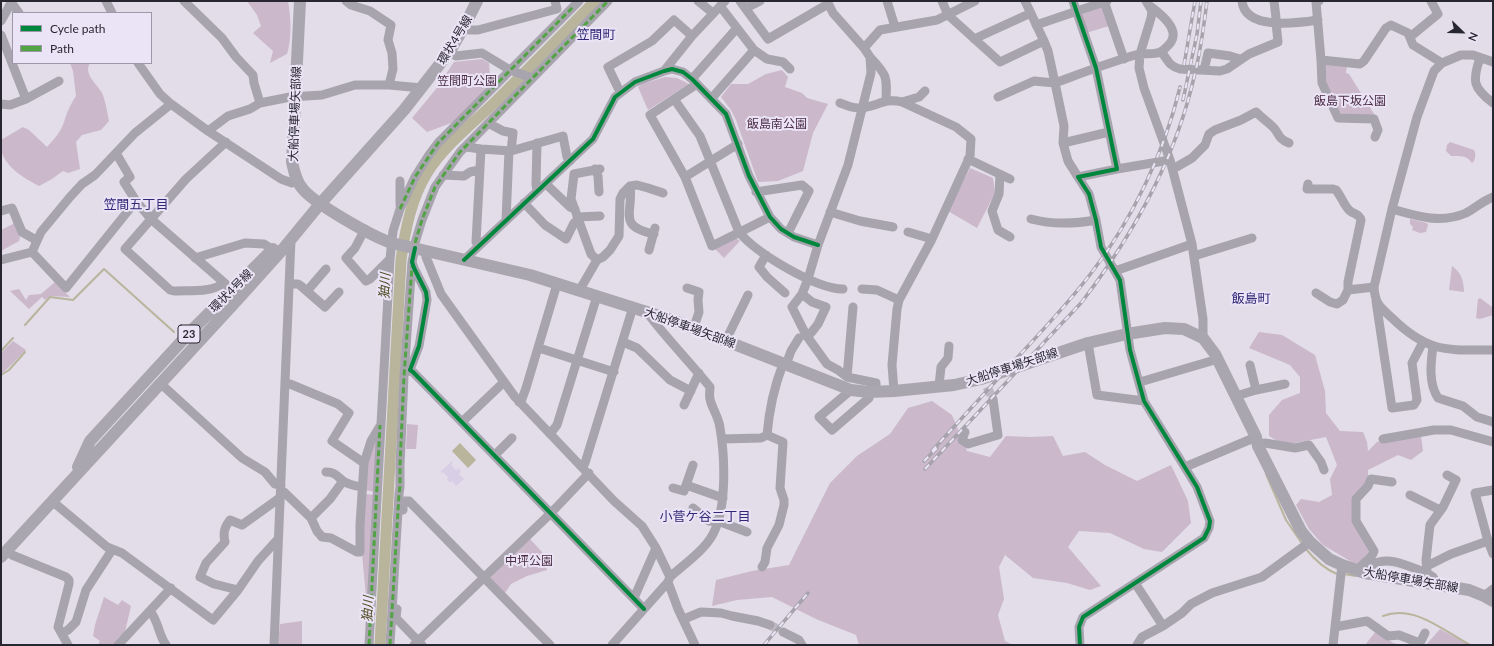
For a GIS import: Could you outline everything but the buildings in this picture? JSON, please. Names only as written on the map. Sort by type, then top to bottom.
[{"type":"main road","name":"大船停車場矢部線","points":[[300,1],[292,162],[297,180],[301,188],[320,204],[378,237],[393,243],[417,247],[464,260],[530,275],[648,312],[694,327],[784,365],[851,390],[872,392],[894,391],[984,383],[1088,343],[1127,334],[1165,328],[1184,329],[1203,338],[1218,359],[1301,531],[1310,542],[1329,558],[1342,565],[1361,572],[1469,590],[1490,595]]},
{"type":"main road","name":"環状4号線","points":[[4,554],[240,297],[291,235],[404,110],[450,52],[477,1]]},
{"type":"main road","name":"環状4号線","points":[[74,477],[90,441],[192,330],[228,287],[291,235]]},
{"type":"street","points":[[106,1],[112,12]]},
{"type":"street","points":[[184,1],[222,38],[236,57],[253,75],[260,103]]},
{"type":"street","points":[[346,1],[350,5],[370,11],[391,25],[388,40],[392,53],[394,69],[389,85]]},
{"type":"street","points":[[390,645],[408,370],[412,262],[417,247],[422,220],[430,199],[443,175],[460,152],[608,1]]},
{"type":"street","points":[[698,1],[713,13]]},
{"type":"street","points":[[760,1],[743,5],[768,39],[827,3],[833,13],[884,72],[886,78],[886,100]]},
{"type":"street","points":[[887,1],[895,27]]},
{"type":"street","points":[[942,1],[948,15],[1000,62],[1044,41]]},
{"type":"street","points":[[864,48],[880,30],[938,20],[975,1]]},
{"type":"street","points":[[1025,1],[1048,51],[1064,126],[1063,143],[1068,161],[1089,194],[1102,247],[1120,280],[1127,334],[1144,401],[1197,487],[1210,521],[1209,528],[1204,538],[1083,618],[1079,627],[1080,645]]},
{"type":"street","points":[[1073,1],[1096,68],[1117,169]]},
{"type":"street","points":[[1036,25],[1105,1],[1124,59]]},
{"type":"street","points":[[1242,1],[1242,6],[1249,15],[1260,20],[1290,24],[1318,20]]},
{"type":"street","points":[[1161,52],[1168,63],[1180,69],[1220,71],[1227,69],[1240,59],[1278,42],[1274,1]]},
{"type":"street","points":[[1319,1],[1316,2],[1322,82],[1338,118],[1374,120],[1378,130],[1375,137]]},
{"type":"street","points":[[1410,37],[1438,14],[1431,1]]},
{"type":"street","points":[[12,2],[17,12]]},
{"type":"street","points":[[1,22],[12,2]]},
{"type":"street","points":[[664,71],[692,36],[723,3],[737,28],[754,50],[767,59],[779,60],[783,62],[790,69]]},
{"type":"street","points":[[464,27],[469,30],[478,30],[556,5],[576,4]]},
{"type":"street","points":[[368,645],[390,259],[393,243],[393,231],[400,209],[415,177],[438,143],[576,4]]},
{"type":"street","points":[[998,97],[1034,80],[1055,83],[1140,54],[1161,52],[1171,42],[1173,36],[1172,29],[1160,14],[1148,4]]},
{"type":"street","points":[[1148,4],[1152,11],[1140,54],[1139,68],[1144,88],[1172,165],[1192,244],[1203,319],[1203,338]]},
{"type":"street","points":[[974,39],[1031,13]]},
{"type":"street","points":[[620,92],[608,67],[652,41],[674,20],[692,36]]},
{"type":"street","points":[[1321,60],[1360,64],[1364,62],[1386,28],[1391,25],[1408,33],[1413,45],[1442,62]]},
{"type":"street","points":[[737,28],[694,81],[674,99],[650,115],[685,177],[712,246],[770,217]]},
{"type":"street","points":[[1,35],[12,61]]},
{"type":"street","points":[[711,100],[754,50]]},
{"type":"street","points":[[450,52],[456,56],[482,53],[510,70],[532,78]]},
{"type":"street","points":[[1204,70],[1208,53],[1240,59]]},
{"type":"street","points":[[1424,342],[1412,362],[1416,400],[1414,405],[1392,408],[1374,287],[1392,210],[1417,117],[1434,71],[1442,62],[1461,55],[1473,55],[1493,62]]},
{"type":"street","points":[[851,390],[819,417],[832,430],[869,398],[876,383],[847,377],[827,364],[804,334],[792,307],[802,294],[808,279],[818,245],[848,165],[871,74],[870,57]]},
{"type":"street","points":[[1480,58],[1474,82],[1482,95],[1493,103]]},
{"type":"street","points":[[13,64],[26,99]]},
{"type":"street","points":[[139,64],[151,83],[171,104],[208,131],[281,179],[292,183],[297,180]]},
{"type":"street","points":[[464,260],[593,139],[611,102],[620,92],[635,82],[664,71],[672,70],[677,70],[694,81],[726,114],[738,144],[748,176],[770,217],[781,229],[794,237],[818,245]]},
{"type":"street","points":[[1,104],[10,105],[26,99],[59,81]]},
{"type":"street","points":[[208,131],[228,116],[250,109],[260,103],[295,97],[322,95],[355,85],[389,85],[422,88]]},
{"type":"street","points":[[902,102],[919,97],[925,91]]},
{"type":"street","points":[[674,99],[700,136],[739,232],[745,240],[766,255],[808,279],[835,289],[843,289]]},
{"type":"street","points":[[840,103],[856,108],[872,106],[886,100],[902,102],[956,127],[971,139],[968,159],[932,239],[899,300],[892,365],[894,391]]},
{"type":"street","points":[[32,252],[36,240],[82,184],[95,175],[135,133],[171,104]]},
{"type":"street","points":[[1078,177],[1117,169],[1172,165],[1192,158],[1204,145],[1209,134],[1215,130],[1242,120],[1256,112],[1275,128],[1279,137],[1289,143]]},
{"type":"street","points":[[488,124],[503,132],[513,133],[510,150],[506,220]]},
{"type":"street","points":[[1063,143],[1109,132]]},
{"type":"street","points":[[466,147],[510,150],[563,136],[567,157],[570,161]]},
{"type":"street","points":[[226,142],[186,179],[125,249],[170,290],[209,289],[220,286],[228,287]]},
{"type":"street","points":[[537,143],[537,191]]},
{"type":"street","points":[[685,177],[738,144]]},
{"type":"street","points":[[479,245],[476,242],[481,149]]},
{"type":"street","points":[[116,153],[130,178],[124,182],[136,201],[151,219],[228,287]]},
{"type":"street","points":[[968,159],[1010,180]]},
{"type":"street","points":[[597,260],[591,254],[571,198],[574,174],[598,169],[599,192]]},
{"type":"street","points":[[443,175],[464,176],[470,172],[479,170]]},
{"type":"street","points":[[1000,175],[999,194],[992,211],[998,230],[1010,237]]},
{"type":"street","points":[[400,181],[400,209]]},
{"type":"street","points":[[546,184],[570,207],[577,216]]},
{"type":"street","points":[[1308,184],[1307,189],[1336,190],[1349,210],[1358,214],[1361,220],[1348,282],[1348,290],[1343,300],[1337,304],[1330,302],[1316,293]]},
{"type":"street","points":[[579,291],[597,260],[603,257],[610,250],[618,236],[620,199],[623,193],[630,186],[637,185],[658,194]]},
{"type":"street","points":[[756,192],[802,185],[809,191],[788,233]]},
{"type":"street","points":[[630,186],[631,196],[628,210],[630,220],[634,228],[642,232],[654,231],[649,250]]},
{"type":"street","points":[[1392,210],[1427,219],[1446,218],[1466,213],[1487,199],[1493,197]]},
{"type":"street","points":[[32,252],[66,288],[136,201]]},
{"type":"street","points":[[524,203],[545,225],[566,239],[577,216]]},
{"type":"street","points":[[1,211],[12,208],[22,232],[36,240]]},
{"type":"street","points":[[830,212],[860,221],[893,227]]},
{"type":"street","points":[[577,216],[600,216]]},
{"type":"street","points":[[1030,219],[1061,224],[1096,220]]},
{"type":"street","points":[[365,229],[355,248],[346,258],[366,281],[370,279],[390,259]]},
{"type":"street","points":[[908,232],[932,239]]},
{"type":"street","points":[[274,645],[291,235]]},
{"type":"street","points":[[1194,256],[1252,238]]},
{"type":"street","points":[[195,258],[245,243],[264,244],[272,250]]},
{"type":"street","points":[[1115,271],[1192,244]]},
{"type":"street","points":[[417,247],[426,258],[441,294],[519,402],[586,470],[614,501],[642,526],[656,548],[669,580],[678,609],[696,645]]},
{"type":"street","points":[[1,260],[32,252]]},
{"type":"street","points":[[766,255],[759,268],[785,293]]},
{"type":"street","points":[[408,370],[419,346],[426,300],[426,292],[412,262]]},
{"type":"street","points":[[307,291],[326,269]]},
{"type":"street","points":[[289,284],[298,284],[325,307],[338,292]]},
{"type":"street","points":[[519,402],[522,399],[539,348],[557,284]]},
{"type":"street","points":[[1348,290],[1374,287]]},
{"type":"street","points":[[687,288],[699,292],[698,300],[700,312],[694,327]]},
{"type":"street","points":[[862,289],[877,290],[899,300]]},
{"type":"street","points":[[767,435],[776,383],[790,351],[804,334],[818,324],[826,307],[812,302],[802,294]]},
{"type":"street","points":[[726,340],[748,295]]},
{"type":"street","points":[[550,434],[558,426],[597,296]]},
{"type":"street","points":[[1376,300],[1381,308],[1404,330],[1433,346],[1447,349],[1493,350]]},
{"type":"street","points":[[847,377],[853,307]]},
{"type":"street","points":[[550,645],[484,578],[409,501],[403,501],[396,618],[418,644],[484,578],[551,513],[586,470],[586,463],[633,308]]},
{"type":"street","points":[[612,645],[669,580],[706,545],[713,534],[718,521],[724,492],[722,439],[719,421],[709,398],[710,387],[662,333],[648,312]]},
{"type":"street","points":[[623,342],[637,348],[670,380],[690,391]]},
{"type":"street","points":[[1088,343],[1097,395],[1144,401]]},
{"type":"street","points":[[940,386],[941,367],[948,358],[949,346]]},
{"type":"street","points":[[1433,346],[1430,368],[1434,393],[1438,398],[1463,406],[1477,417],[1493,422]]},
{"type":"street","points":[[539,348],[614,372]]},
{"type":"street","points":[[1140,382],[1218,359]]},
{"type":"street","points":[[1250,365],[1256,390]]},
{"type":"street","points":[[408,370],[413,372],[462,421],[644,609]]},
{"type":"street","points":[[684,405],[699,373]]},
{"type":"street","points":[[462,421],[504,382]]},
{"type":"street","points":[[160,383],[242,458],[264,472],[281,491],[284,492],[311,518],[317,531],[322,537],[331,538],[357,552],[360,552],[364,464],[372,441],[380,425]]},
{"type":"street","points":[[285,384],[290,384],[338,404],[349,413],[332,441],[364,464]]},
{"type":"street","points":[[1236,396],[1285,384]]},
{"type":"street","points":[[965,432],[962,440],[968,444],[998,435],[993,399]]},
{"type":"street","points":[[1383,438],[1434,430],[1451,430],[1493,442]]},
{"type":"street","points":[[722,439],[761,438],[767,435]]},
{"type":"street","points":[[762,567],[766,562],[767,548],[779,525],[784,505],[780,488],[783,442],[767,435]]},
{"type":"street","points":[[495,455],[512,438]]},
{"type":"street","points":[[1185,468],[1257,441],[1295,448],[1308,446],[1321,462],[1324,470]]},
{"type":"street","points":[[673,488],[684,491],[693,465]]},
{"type":"street","points":[[326,472],[333,472],[343,481],[377,494]]},
{"type":"street","points":[[1439,586],[1427,570],[1426,560],[1430,525],[1443,507],[1456,480],[1447,475]]},
{"type":"street","points":[[1392,482],[1371,479],[1368,486],[1356,499],[1356,521],[1374,551],[1373,556],[1360,567],[1361,572],[1374,564],[1384,561],[1427,570],[1451,554],[1488,542]]},
{"type":"street","points":[[311,518],[330,499],[343,481]]},
{"type":"street","points":[[686,485],[722,498]]},
{"type":"street","points":[[1493,490],[1476,493],[1488,542],[1493,554]]},
{"type":"street","points":[[238,590],[214,584],[200,577],[206,563],[225,542],[223,533],[225,526],[230,520],[242,525],[281,491]]},
{"type":"street","points":[[1410,495],[1440,510]]},
{"type":"street","points":[[52,501],[95,538],[112,550],[122,553],[213,620],[238,590],[258,561],[278,539]]},
{"type":"street","points":[[693,508],[709,521],[718,521],[748,532]]},
{"type":"street","points":[[1137,645],[1142,637],[1163,626],[1191,604],[1212,593],[1262,577],[1310,542]]},
{"type":"street","points":[[634,598],[656,548]]},
{"type":"street","points":[[62,633],[68,630],[76,622],[86,590],[112,550]]},
{"type":"street","points":[[4,554],[12,555],[66,577],[69,580],[58,627],[68,645]]},
{"type":"street","points":[[1333,645],[1342,565]]},
{"type":"street","points":[[1135,583],[1163,626]]},
{"type":"street","points":[[118,645],[171,588]]},
{"type":"street","points":[[150,611],[156,620],[161,637],[166,645]]},
{"type":"street","points":[[684,619],[700,612],[721,613],[770,625]]},
{"type":"street","points":[[1335,628],[1367,621],[1388,636],[1398,635],[1417,642],[1421,641],[1425,633]]},
{"type":"street","points":[[783,632],[799,640],[802,645]]},
{"type":"green space","points":[[247,1],[288,1],[290,14],[290,42],[287,54],[270,63],[273,51],[253,33],[261,26],[257,15]]},
{"type":"green space","points":[[1103,6],[1109,26],[1086,33],[1081,15]]},
{"type":"green space","name":"笠間町公園","points":[[482,59],[489,63],[491,88],[454,122],[427,132],[412,118],[436,89],[454,62]]},
{"type":"green space","points":[[70,64],[90,64],[88,67],[89,75],[102,93],[109,121],[101,130],[82,135],[76,142],[80,169],[68,173],[63,171],[39,186],[22,176],[8,164],[1,151],[1,140],[23,127],[29,130],[47,147],[63,126],[69,109],[76,96],[73,71]]},
{"type":"green space","name":"飯島下坂公園","points":[[1328,64],[1347,66],[1346,73],[1349,74],[1376,117],[1343,115],[1341,113],[1327,87],[1325,66]]},
{"type":"green space","name":"飯島南公園","points":[[782,70],[788,77],[785,87],[802,93],[807,98],[828,104],[813,133],[803,171],[778,181],[758,182],[736,120],[731,110],[721,97],[731,84],[748,84],[766,74]]},
{"type":"green space","points":[[665,77],[677,78],[689,84],[648,110],[638,87],[642,84]]},
{"type":"green space","points":[[1450,142],[1474,150],[1475,157],[1473,162],[1472,163],[1463,156],[1451,156],[1446,151],[1447,145]]},
{"type":"green space","points":[[970,168],[993,178],[995,193],[977,228],[948,211]]},
{"type":"green space","points":[[13,219],[23,224],[19,241],[1,251],[1,230],[13,224]]},
{"type":"green space","points":[[1410,219],[1427,223],[1428,225],[1426,232],[1420,233],[1412,230],[1413,227],[1410,224]]},
{"type":"green space","points":[[736,238],[740,241],[724,258],[714,248]]},
{"type":"green space","points":[[1452,266],[1458,271],[1461,277],[1464,292],[1449,290]]},
{"type":"green space","points":[[55,282],[70,297],[50,296],[45,300],[42,297],[29,309],[10,291],[19,289],[26,300],[29,295],[41,294]]},
{"type":"green space","points":[[1480,298],[1492,307],[1493,315],[1480,319],[1476,318],[1478,299]]},
{"type":"green space","points":[[1259,332],[1282,335],[1315,355],[1325,391],[1326,413],[1340,431],[1363,432],[1367,442],[1368,451],[1377,442],[1421,435],[1423,451],[1411,460],[1398,455],[1368,470],[1368,480],[1355,499],[1355,521],[1375,553],[1362,568],[1323,545],[1309,529],[1296,505],[1301,499],[1319,502],[1332,495],[1330,479],[1337,465],[1326,437],[1284,445],[1269,436],[1269,415],[1282,400],[1300,393],[1300,377],[1290,365],[1249,348]]},
{"type":"green space","points":[[13,341],[26,350],[1,374],[1,353]]},
{"type":"green space","points":[[932,401],[952,415],[967,451],[990,457],[1006,436],[1053,436],[1063,456],[1085,452],[1105,465],[1137,481],[1171,465],[1188,501],[1191,523],[1162,552],[1144,549],[1110,533],[1079,531],[1068,547],[1101,586],[1090,590],[1067,583],[1033,578],[1005,555],[999,567],[1004,599],[998,615],[1005,641],[1013,645],[859,645],[856,635],[816,619],[772,597],[737,600],[712,606],[716,580],[752,571],[789,565],[830,483],[857,456],[890,434],[908,408]]},
{"type":"green space","points":[[407,424],[418,425],[416,449],[406,449]]},
{"type":"green space","points":[[379,431],[376,492],[364,490],[368,459]]},
{"type":"green space","points":[[364,494],[376,495],[368,618],[362,554]]},
{"type":"green space","name":"中坪公園","points":[[530,539],[542,552],[547,570],[527,576],[511,584],[505,593],[491,579],[491,577]]},
{"type":"green space","points":[[104,597],[118,605],[122,600],[131,606],[124,636],[120,636],[113,645],[98,645],[100,641],[93,636]]},
{"type":"green space","points":[[302,621],[302,645],[278,645],[280,624]]},
{"type":"green space","points":[[1440,629],[1469,645],[1426,645]]},
{"type":"green space","points":[[1376,631],[1393,643],[1401,645],[1365,645]]},
{"type":"shaded area","points":[[460,443],[476,460],[468,468],[452,451]]},
{"type":"shaded area","points":[[452,461],[453,462],[451,465],[456,470],[459,468],[461,471],[459,474],[464,479],[456,486],[452,481],[450,483],[447,479],[448,477],[443,472],[440,472]]},
{"type":"waterway","name":"㹨川","points":[[380,645],[401,260],[404,238],[413,204],[421,183],[441,154],[595,1]]},
{"type":"waterway","points":[[25,325],[50,297],[73,300],[104,269],[174,332]]},
{"type":"waterway","points":[[1,351],[13,338]]},
{"type":"waterway","points":[[1,375],[9,370],[25,352]]},
{"type":"waterway","points":[[1266,474],[1286,520],[1303,545]]},
{"type":"waterway","points":[[1305,548],[1320,563],[1337,574]]},
{"type":"waterway","points":[[1344,574],[1356,576]]},
{"type":"waterway","points":[[1383,616],[1395,613],[1417,616],[1470,645]]},
{"type":"tunnel","points":[[987,387],[993,399]]},
{"type":"tunnel","points":[[770,625],[783,632]]},
{"type":"railway","points":[[1184,65],[1195,1]]},
{"type":"railway","points":[[1183,100],[1197,34],[1201,1]]},
{"type":"railway","points":[[925,469],[1081,303],[1100,277],[1135,223],[1151,194],[1177,136],[1195,73],[1207,1]]},
{"type":"railway","points":[[932,451],[1064,307],[1107,252],[1121,230],[1156,160],[1166,136],[1180,87]]},
{"type":"railway","points":[[924,461],[937,448]]},
{"type":"railway","points":[[764,645],[808,593]]},
{"type":"marked path","points":[[415,243],[435,187],[460,152],[608,1]]},
{"type":"marked path","points":[[400,209],[415,177],[438,143],[573,7]]},
{"type":"marked path","points":[[390,645],[400,487],[404,376],[412,266]]},
{"type":"marked path","points":[[369,645],[380,425]]},
{"type":"cycle path","points":[[1073,1],[1096,68],[1117,169],[1078,177],[1089,194],[1101,247],[1120,280],[1130,350],[1144,401],[1197,487],[1210,521],[1209,528],[1204,538],[1083,617],[1079,627],[1080,645]]},
{"type":"cycle path","points":[[464,260],[593,139],[615,97],[635,82],[672,69],[683,72],[692,79],[726,114],[749,176],[770,217],[781,229],[794,237],[818,245]]},
{"type":"cycle path","points":[[415,248],[412,262],[426,292],[427,300],[419,346],[410,370],[644,609]]},
{"type":"district","name":"笠間町","points":[[596,35]]},
{"type":"district","name":"笠間五丁目","points":[[136,205]]},
{"type":"district","name":"飯島町","points":[[1251,299]]},
{"type":"district","name":"小菅ケ谷二丁目","points":[[705,517]]}]
